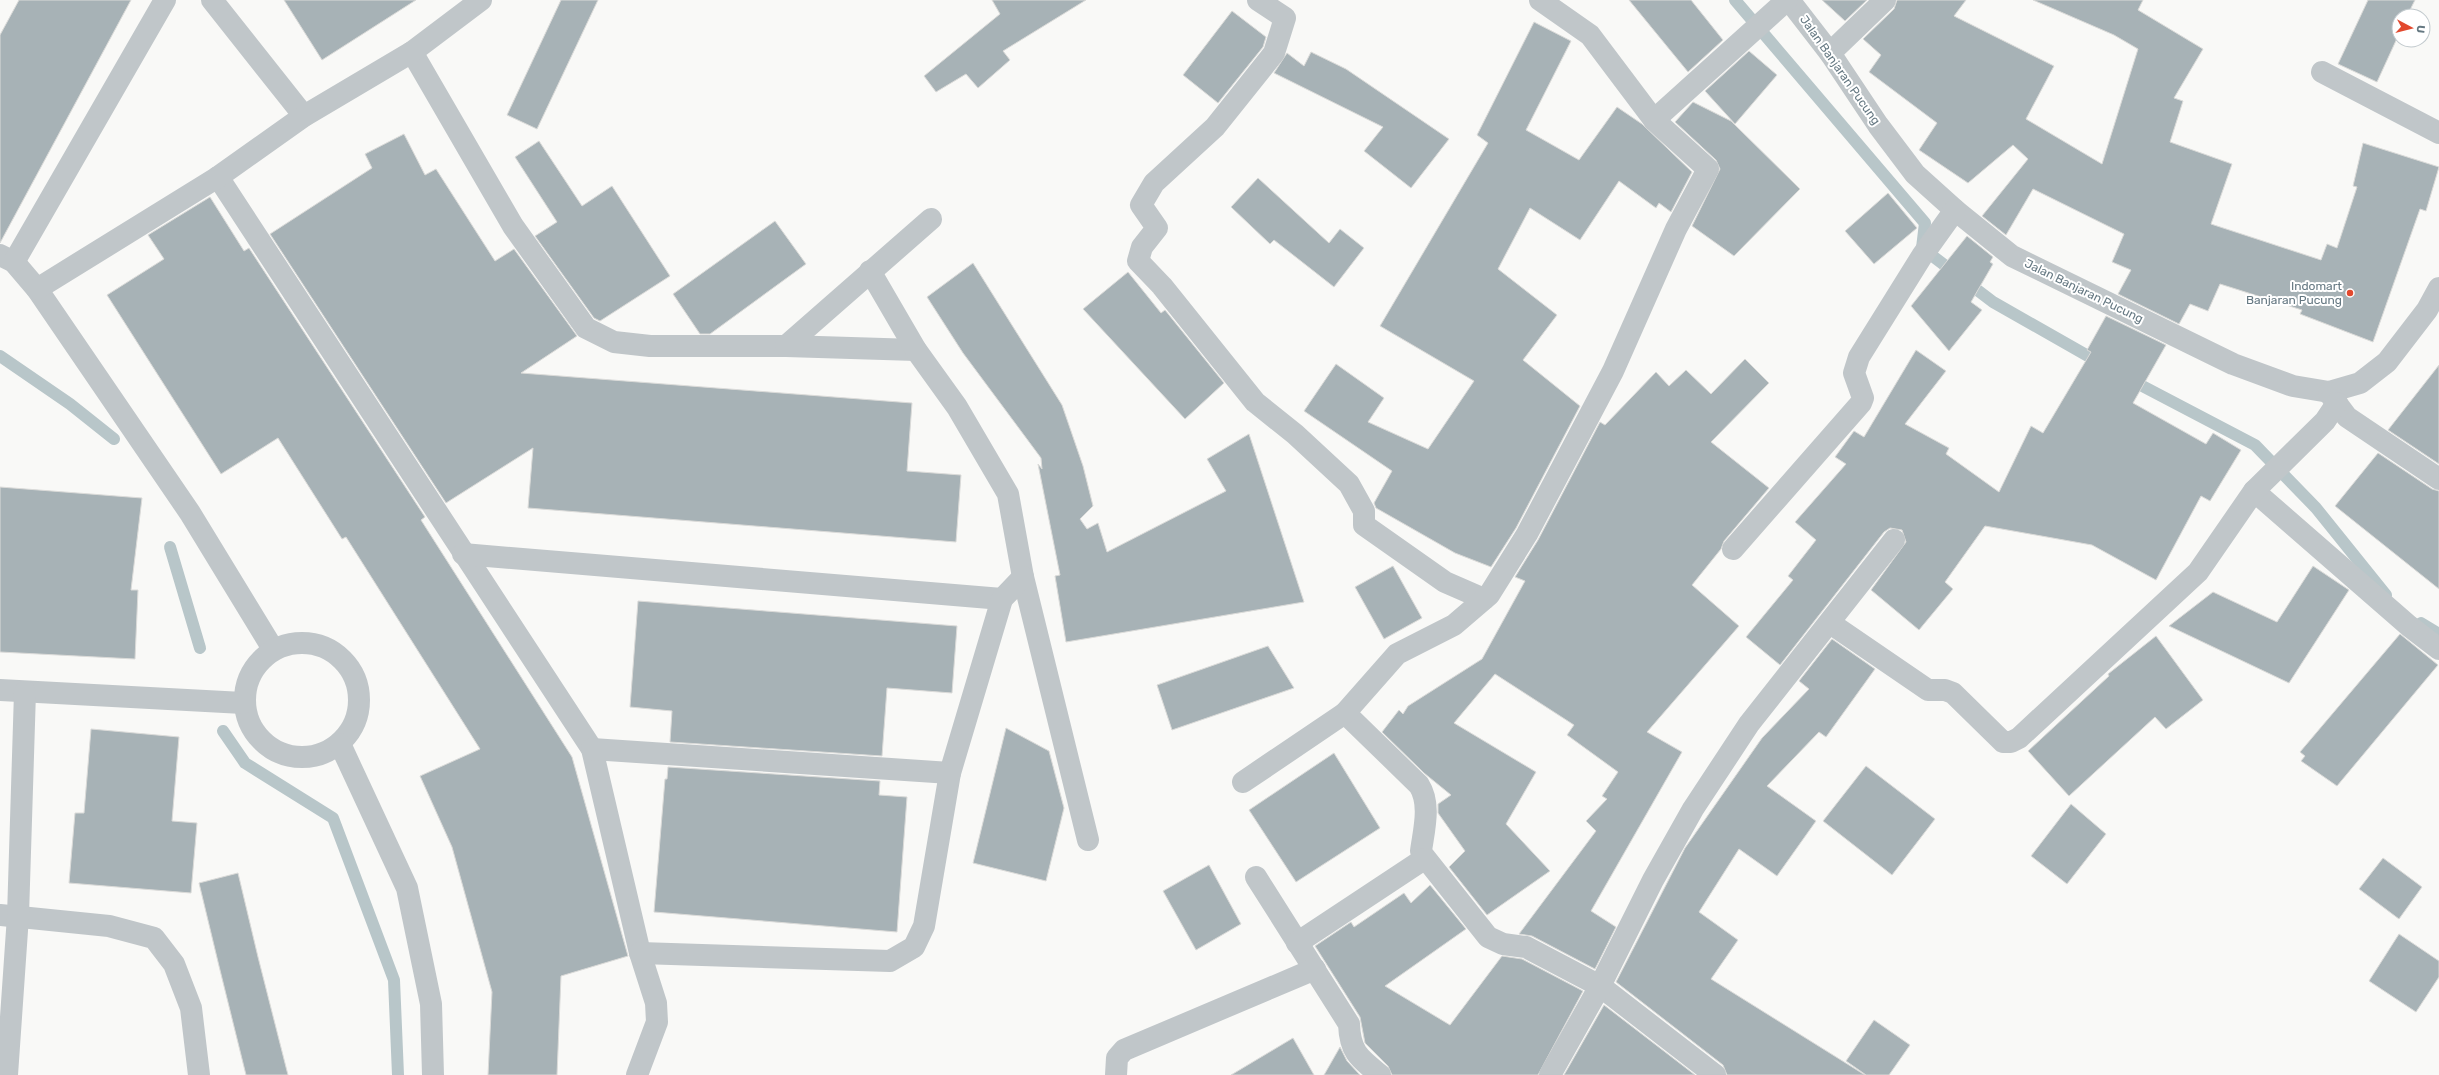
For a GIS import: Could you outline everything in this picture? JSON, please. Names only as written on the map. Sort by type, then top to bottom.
[{"type":"street","points":[[165,0],[7,259],[36,289],[190,513],[273,649]]},
{"type":"street","points":[[212,0],[304,116]]},
{"type":"street","points":[[36,289],[218,176],[304,116],[412,52],[481,0]]},
{"type":"street","points":[[1258,0],[1285,18],[1274,53],[1215,127],[1154,183],[1141,205],[1157,228],[1142,247],[1138,261],[1162,286],[1255,402],[1295,434],[1349,484],[1364,511],[1364,525],[1445,582],[1484,599]]},
{"type":"street","points":[[1243,782],[1345,713],[1397,654],[1454,625],[1489,595],[1527,534],[1613,370],[1676,229],[1708,168],[1654,120],[1590,35],[1540,0]]},
{"type":"street","points":[[1654,120],[1788,0]]},
{"type":"street","name":"Jalan Banjaran Pucung","points":[[1788,0],[1830,53],[1878,125],[1916,174],[1955,210],[2012,256],[2233,364],[2293,386],[2333,397],[2360,383],[2387,362],[2427,310],[2439,288]]},
{"type":"street","points":[[1830,53],[1886,0]]},
{"type":"street","points":[[412,52],[513,226],[586,328],[614,342],[650,346],[786,346],[916,350]]},
{"type":"street","points":[[2322,72],[2439,133]]},
{"type":"street","points":[[218,176],[463,554],[592,749],[640,953],[656,1003],[657,1022],[637,1075]]},
{"type":"street","points":[[1733,549],[1861,403],[1863,398],[1854,373],[1855,366],[1926,250],[1955,210]]},
{"type":"street","points":[[786,346],[931,219]]},
{"type":"street","points":[[870,271],[916,350],[957,408],[1008,494],[1023,577],[1088,840]]},
{"type":"street","points":[[1830,623],[1928,690],[1945,690],[1953,693],[2003,742],[2011,742],[2019,738],[2131,636],[2198,572],[2261,484],[2325,420],[2333,397]]},
{"type":"street","points":[[2333,397],[2347,417],[2439,479]]},
{"type":"street","points":[[2261,484],[2409,626],[2439,649]]},
{"type":"street","points":[[1550,1075],[1600,986],[1653,880],[1693,809],[1749,724],[1894,540]]},
{"type":"street","points":[[463,554],[1002,599]]},
{"type":"street","points":[[640,953],[890,961],[914,947],[924,926],[950,773],[1002,599],[1023,577]]},
{"type":"street","points":[[300,641],[328,647],[349,666],[359,693],[356,721],[340,744],[311,758],[278,753],[254,734],[243,703],[250,672],[273,649],[300,641]]},
{"type":"street","points":[[0,690],[243,703]]},
{"type":"street","points":[[7,1075],[9,916],[25,692]]},
{"type":"street","points":[[1345,713],[1419,785],[1424,793],[1426,805],[1421,851],[1424,859],[1488,937],[1502,944],[1526,947],[1600,986],[1715,1075]]},
{"type":"street","points":[[340,744],[407,888],[431,1004],[433,1075]]},
{"type":"street","points":[[592,749],[950,773]]},
{"type":"street","points":[[1297,943],[1424,859]]},
{"type":"street","points":[[1256,877],[1349,1024],[1350,1041],[1354,1051],[1380,1075]]},
{"type":"street","points":[[9,916],[109,926],[154,938],[174,964],[191,1008],[199,1075]]},
{"type":"street","points":[[1116,1075],[1117,1058],[1124,1050],[1315,970]]},
{"type":"building","points":[[19,0],[131,0],[0,243],[0,35]]},
{"type":"building","points":[[284,0],[416,0],[322,60]]},
{"type":"building","points":[[561,0],[598,0],[537,129],[507,115]]},
{"type":"building","points":[[992,0],[1086,0],[1003,51],[1010,60],[978,88],[966,74],[936,92],[924,76],[1000,14]]},
{"type":"building","points":[[1629,0],[1691,0],[1723,40],[1688,72]]},
{"type":"building","points":[[1822,0],[1867,0],[1845,21]]},
{"type":"building","points":[[1897,0],[1966,0],[1954,16],[2054,66],[2026,119],[2102,164],[2138,49],[2114,35],[2033,0],[2143,0],[2138,10],[2203,49],[2174,98],[2183,101],[2170,142],[2232,164],[2211,224],[2321,260],[2327,244],[2337,248],[2357,187],[2353,186],[2363,143],[2439,167],[2426,211],[2420,209],[2373,342],[2300,314],[2302,310],[2220,284],[2208,311],[2190,304],[2179,324],[2118,294],[2131,270],[2112,262],[2124,234],[2033,189],[2006,235],[1982,216],[2028,159],[2013,145],[1968,183],[1919,150],[1937,123],[1869,72],[1881,55],[1863,39],[1894,9]]},
{"type":"building","points":[[2368,0],[2415,0],[2411,8],[2391,8],[2391,48],[2393,48],[2377,82],[2338,64]]},
{"type":"building","points":[[1232,11],[1266,37],[1263,47],[1218,103],[1183,75]]},
{"type":"building","points":[[1534,22],[1571,41],[1526,130],[1579,160],[1617,107],[1642,124],[1692,172],[1671,212],[1659,203],[1656,208],[1619,181],[1580,240],[1530,208],[1498,269],[1557,315],[1523,360],[1580,406],[1516,528],[1491,567],[1455,553],[1376,508],[1374,503],[1392,471],[1304,411],[1336,364],[1384,398],[1368,422],[1428,449],[1474,381],[1380,326],[1488,143],[1477,135]]},
{"type":"building","points":[[1749,51],[1777,75],[1735,124],[1705,91]]},
{"type":"building","points":[[1311,52],[1346,69],[1449,139],[1411,188],[1364,151],[1383,127],[1274,73],[1287,53],[1304,66]]},
{"type":"building","points":[[1693,102],[1731,121],[1800,189],[1734,256],[1692,226],[1720,169],[1716,160],[1675,122]]},
{"type":"building","points":[[404,134],[425,175],[436,169],[495,261],[514,249],[577,336],[521,373],[912,403],[907,471],[961,475],[956,542],[528,508],[533,448],[446,503],[270,234],[372,168],[365,154]]},
{"type":"building","points":[[539,141],[582,206],[612,186],[670,276],[600,321],[594,318],[535,236],[557,222],[515,157]]},
{"type":"building","points":[[1258,178],[1329,243],[1340,229],[1364,248],[1334,287],[1274,240],[1270,244],[1231,207]]},
{"type":"building","points":[[1888,193],[1917,228],[1874,264],[1845,231]]},
{"type":"building","points":[[210,197],[244,251],[249,248],[425,517],[421,520],[572,757],[628,956],[561,976],[557,1075],[488,1075],[492,992],[452,847],[420,776],[480,749],[346,537],[342,539],[278,438],[221,474],[107,295],[164,259],[148,235]]},
{"type":"building","points":[[775,221],[806,264],[710,334],[700,334],[673,294]]},
{"type":"building","points":[[1967,236],[1993,257],[1990,262],[1993,264],[1971,302],[1982,310],[1949,351],[1911,306]]},
{"type":"building","points":[[973,263],[1062,405],[1083,466],[1093,506],[1080,519],[1087,529],[1098,523],[1107,552],[1226,491],[1207,459],[1249,434],[1304,602],[1066,642],[1055,576],[1060,575],[1038,464],[1042,469],[1041,458],[963,353],[927,297]]},
{"type":"building","points":[[1128,272],[1161,313],[1165,310],[1224,383],[1185,419],[1083,309]]},
{"type":"building","points":[[2106,316],[2166,345],[2133,403],[2206,444],[2213,433],[2241,450],[2210,501],[2201,496],[2156,580],[2092,545],[1985,526],[1945,582],[1953,589],[1919,630],[1871,590],[1906,542],[1902,530],[1890,528],[1884,532],[1780,665],[1746,637],[1793,580],[1788,576],[1816,540],[1795,522],[1846,464],[1835,457],[1854,431],[1864,437],[1916,350],[1946,371],[1905,424],[1949,448],[1946,454],[1999,492],[2031,426],[2043,433],[2091,352],[2087,350]]},
{"type":"building","points":[[1745,359],[1769,383],[1711,442],[1769,488],[1724,541],[1721,549],[1692,585],[1739,626],[1647,732],[1682,752],[1591,911],[1616,927],[1595,969],[1532,936],[1519,934],[1596,831],[1586,821],[1607,799],[1602,796],[1618,772],[1567,735],[1574,725],[1495,674],[1454,723],[1536,772],[1506,824],[1550,871],[1487,915],[1449,867],[1465,851],[1438,813],[1438,804],[1451,795],[1424,773],[1382,732],[1399,710],[1403,714],[1408,706],[1482,659],[1525,581],[1515,577],[1538,540],[1600,422],[1605,425],[1656,372],[1669,386],[1686,370],[1711,394]]},
{"type":"building","points":[[2439,365],[2439,464],[2388,430]]},
{"type":"building","points":[[2378,453],[2432,489],[2439,491],[2439,589],[2335,506]]},
{"type":"building","points":[[0,487],[142,498],[131,590],[138,590],[135,659],[0,652]]},
{"type":"building","points":[[1393,566],[1422,618],[1384,639],[1355,587]]},
{"type":"building","points":[[2313,566],[2349,590],[2289,683],[2169,626],[2213,592],[2277,622]]},
{"type":"building","points":[[638,601],[957,626],[952,693],[887,688],[882,756],[670,742],[672,711],[630,707]]},
{"type":"building","points":[[2400,634],[2438,665],[2337,786],[2301,761],[2305,756],[2300,752]]},
{"type":"building","points":[[2156,636],[2203,700],[2166,729],[2155,717],[2069,796],[2028,751],[2109,676],[2108,674]]},
{"type":"building","points":[[1832,639],[1875,669],[1826,737],[1819,732],[1767,786],[1816,821],[1777,876],[1739,849],[1699,912],[1738,940],[1711,979],[1865,1075],[1727,1075],[1723,1065],[1616,982],[1685,848],[1762,738],[1809,689],[1799,681]]},
{"type":"building","points":[[1268,646],[1294,688],[1172,730],[1157,685]]},
{"type":"building","points":[[1006,728],[1049,751],[1064,808],[1046,881],[973,863]]},
{"type":"building","points":[[91,729],[179,737],[172,821],[197,823],[191,893],[69,883],[75,813],[84,813]]},
{"type":"building","points":[[1334,753],[1380,828],[1296,882],[1249,810]]},
{"type":"building","points":[[1866,766],[1935,819],[1892,875],[1823,821]]},
{"type":"building","points":[[668,767],[880,781],[879,795],[907,797],[897,932],[654,912],[665,779],[667,779]]},
{"type":"building","points":[[2071,804],[2106,834],[2067,884],[2031,856]]},
{"type":"building","points":[[2383,858],[2422,887],[2399,919],[2359,889]]},
{"type":"building","points":[[1209,865],[1241,924],[1196,950],[1163,891]]},
{"type":"building","points":[[238,873],[288,1075],[246,1075],[219,966],[199,883]]},
{"type":"building","points":[[1430,885],[1466,929],[1385,986],[1450,1025],[1502,956],[1522,959],[1583,991],[1538,1075],[1392,1075],[1388,1066],[1365,1043],[1360,1017],[1315,946],[1351,922],[1354,927],[1404,893],[1411,903]]},
{"type":"building","points":[[2399,934],[2439,961],[2439,977],[2416,1012],[2369,981]]},
{"type":"building","points":[[1604,1005],[1695,1075],[1564,1075]]},
{"type":"building","points":[[1874,1020],[1910,1045],[1889,1075],[1866,1075],[1846,1061]]},
{"type":"building","points":[[1293,1038],[1314,1075],[1231,1075]]},
{"type":"building","points":[[1340,1047],[1347,1061],[1360,1075],[1324,1075]]},
{"type":"waterway","points":[[1735,0],[1925,223],[1922,248],[1993,302],[2102,364]]},
{"type":"waterway","points":[[0,356],[70,404],[114,439]]},
{"type":"waterway","points":[[2129,379],[2255,445],[2316,508],[2386,595]]},
{"type":"waterway","points":[[170,547],[200,648]]},
{"type":"waterway","points":[[2421,623],[2439,634]]},
{"type":"waterway","points":[[223,731],[245,763],[333,818],[394,980],[398,1075]]},
{"type":"place","name":"Indomart Banjaran Pucung","points":[[2350,293]]}]
